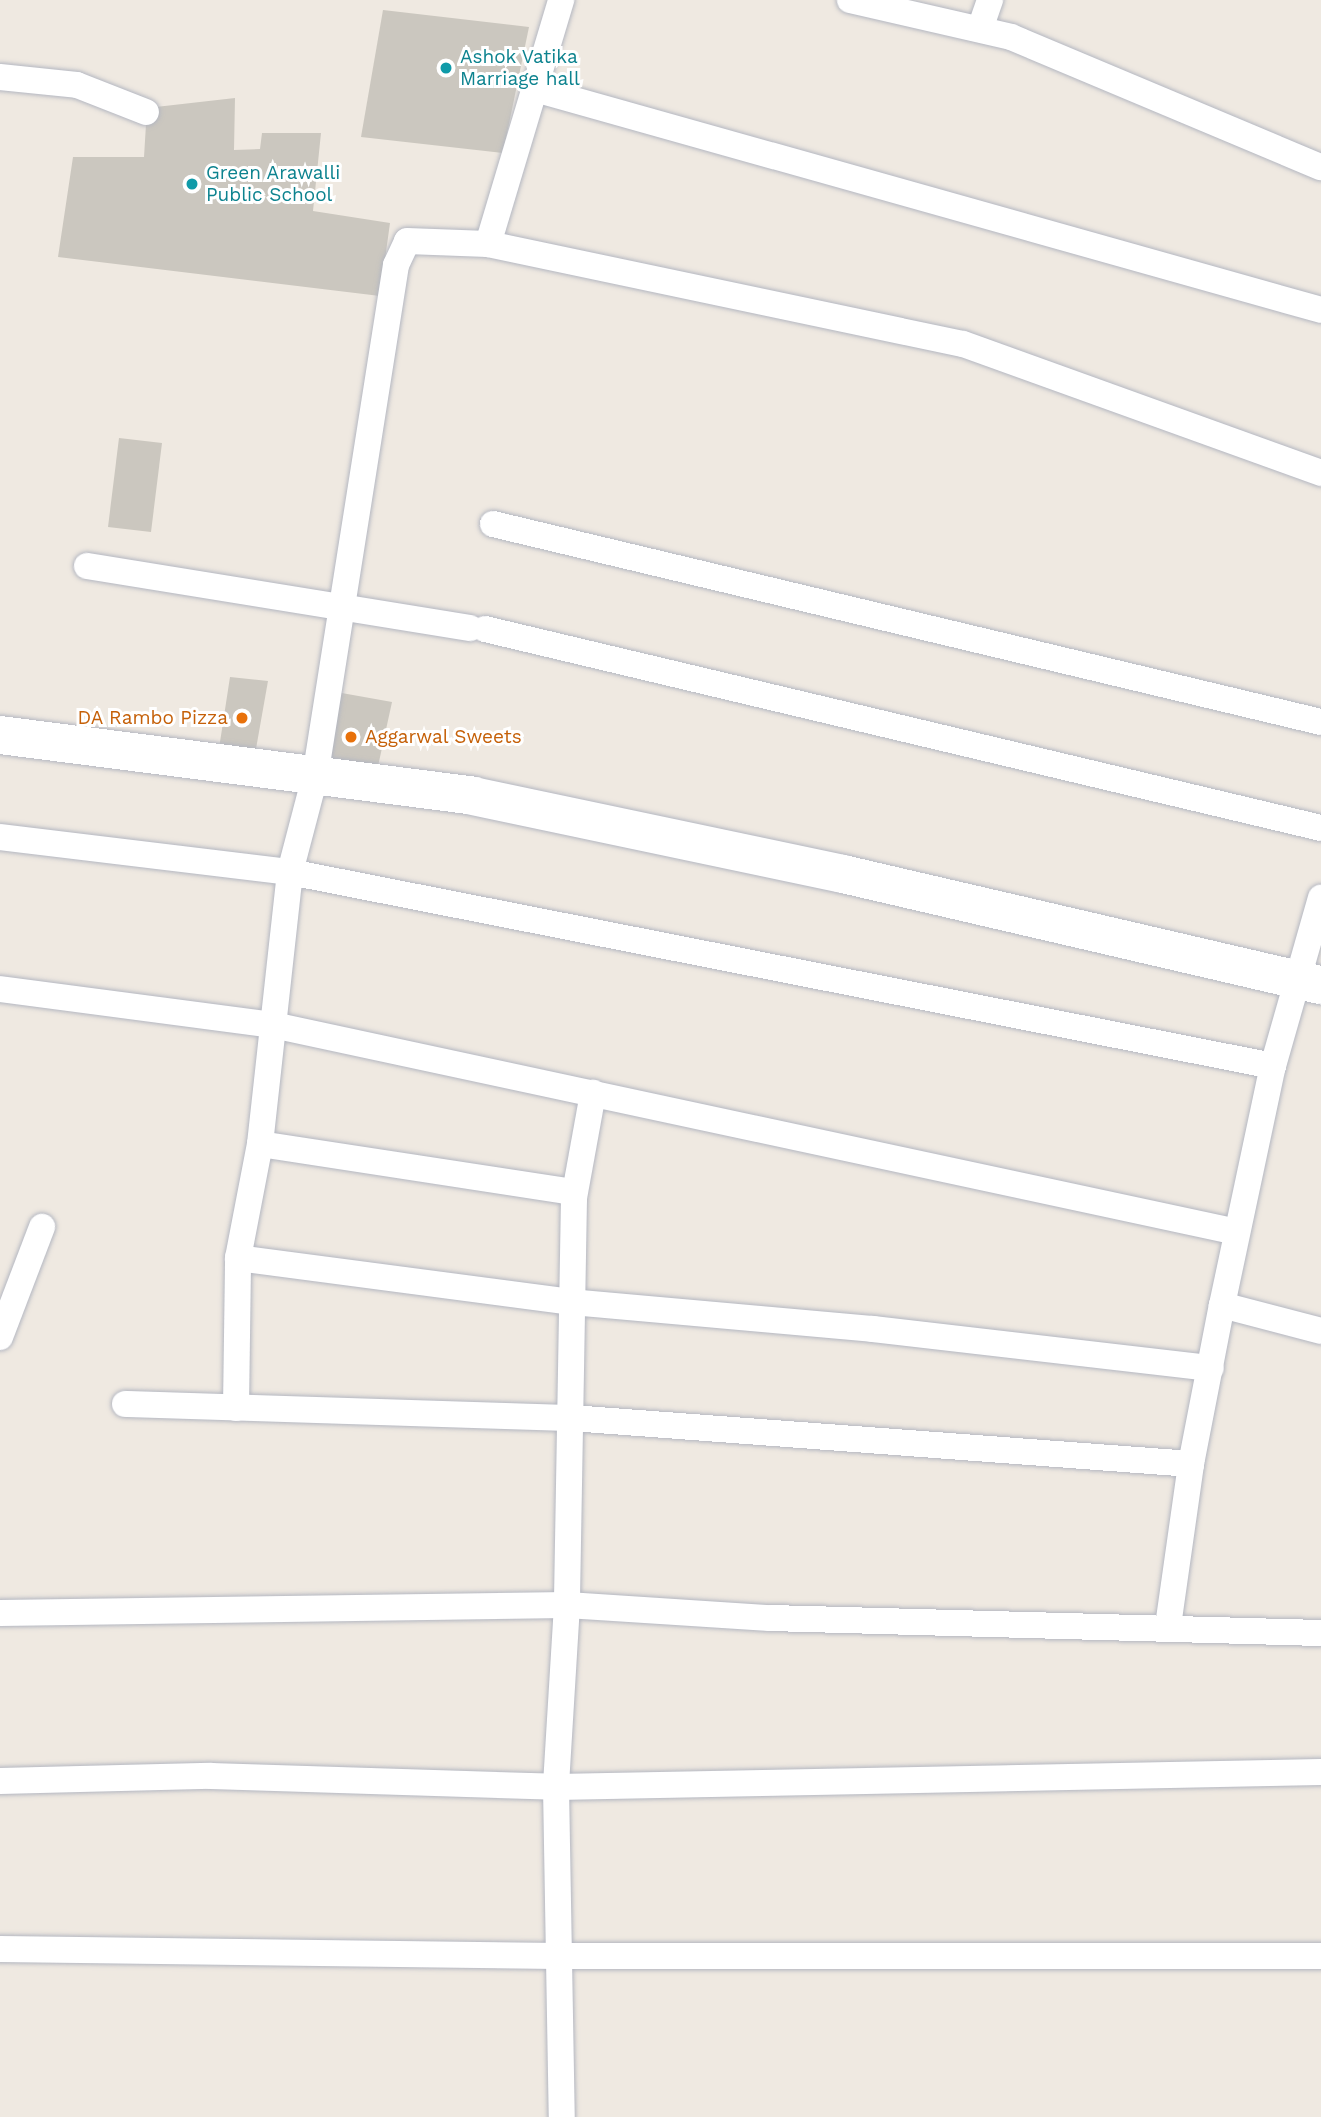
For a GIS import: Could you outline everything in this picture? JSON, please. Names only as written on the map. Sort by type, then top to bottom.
[{"type":"street","points":[[488,244],[561,0]]},
{"type":"street","points":[[850,0],[1011,37],[1321,167]]},
{"type":"street","points":[[980,30],[990,0]]},
{"type":"street","points":[[0,76],[77,85],[146,111]]},
{"type":"street","points":[[535,89],[1321,310]]},
{"type":"street","points":[[236,1408],[238,1258],[260,1144],[290,872],[315,777],[400,248],[412,238],[488,244],[963,344],[1321,473]]},
{"type":"street","points":[[493,524],[1321,722]]},
{"type":"street","points":[[87,566],[477,629],[1321,828]]},
{"type":"street","points":[[0,735],[473,796],[843,874],[1310,983]]},
{"type":"street","points":[[0,837],[290,872],[700,957],[1273,1066]]},
{"type":"street","points":[[1168,1626],[1191,1464],[1237,1232],[1273,1066],[1310,983],[1321,898]]},
{"type":"street","points":[[0,989],[273,1025],[1237,1232]]},
{"type":"street","points":[[562,2117],[556,1787],[567,1605],[574,1198],[593,1093]]},
{"type":"street","points":[[260,1144],[567,1191],[574,1198]]},
{"type":"street","points":[[0,1337],[43,1227]]},
{"type":"street","points":[[238,1258],[571,1301],[873,1329],[1211,1368]]},
{"type":"street","points":[[1222,1305],[1321,1331]]},
{"type":"street","points":[[125,1404],[571,1418],[1191,1464]]},
{"type":"street","points":[[0,1613],[567,1605],[770,1618],[1168,1626],[1321,1633]]},
{"type":"street","points":[[0,1781],[211,1776],[556,1787],[1321,1772]]},
{"type":"street","points":[[0,1949],[558,1956],[1321,1956]]},
{"type":"building","name":"Ashok Vatika Marriage hall","points":[[383,10],[529,27],[503,153],[361,137]]},
{"type":"building","name":"Green Arawalli Public School","points":[[235,98],[234,150],[260,149],[262,133],[321,133],[313,211],[390,223],[380,296],[58,257],[73,157],[144,157],[147,108]]},
{"type":"building","points":[[119,438],[162,443],[151,532],[108,527]]},
{"type":"building","name":"DA Rambo Pizza","points":[[230,677],[268,681],[254,760],[218,755]]},
{"type":"building","name":"Aggarwal Sweets","points":[[325,690],[392,702],[375,780],[311,772]]},
{"type":"place","name":"Ashok Vatika Marriage hall","points":[[446,68]]},
{"type":"place","name":"Green Arawalli Public School","points":[[192,184]]},
{"type":"place","name":"DA Rambo Pizza","points":[[242,718]]},
{"type":"place","name":"Aggarwal Sweets","points":[[351,737]]}]
